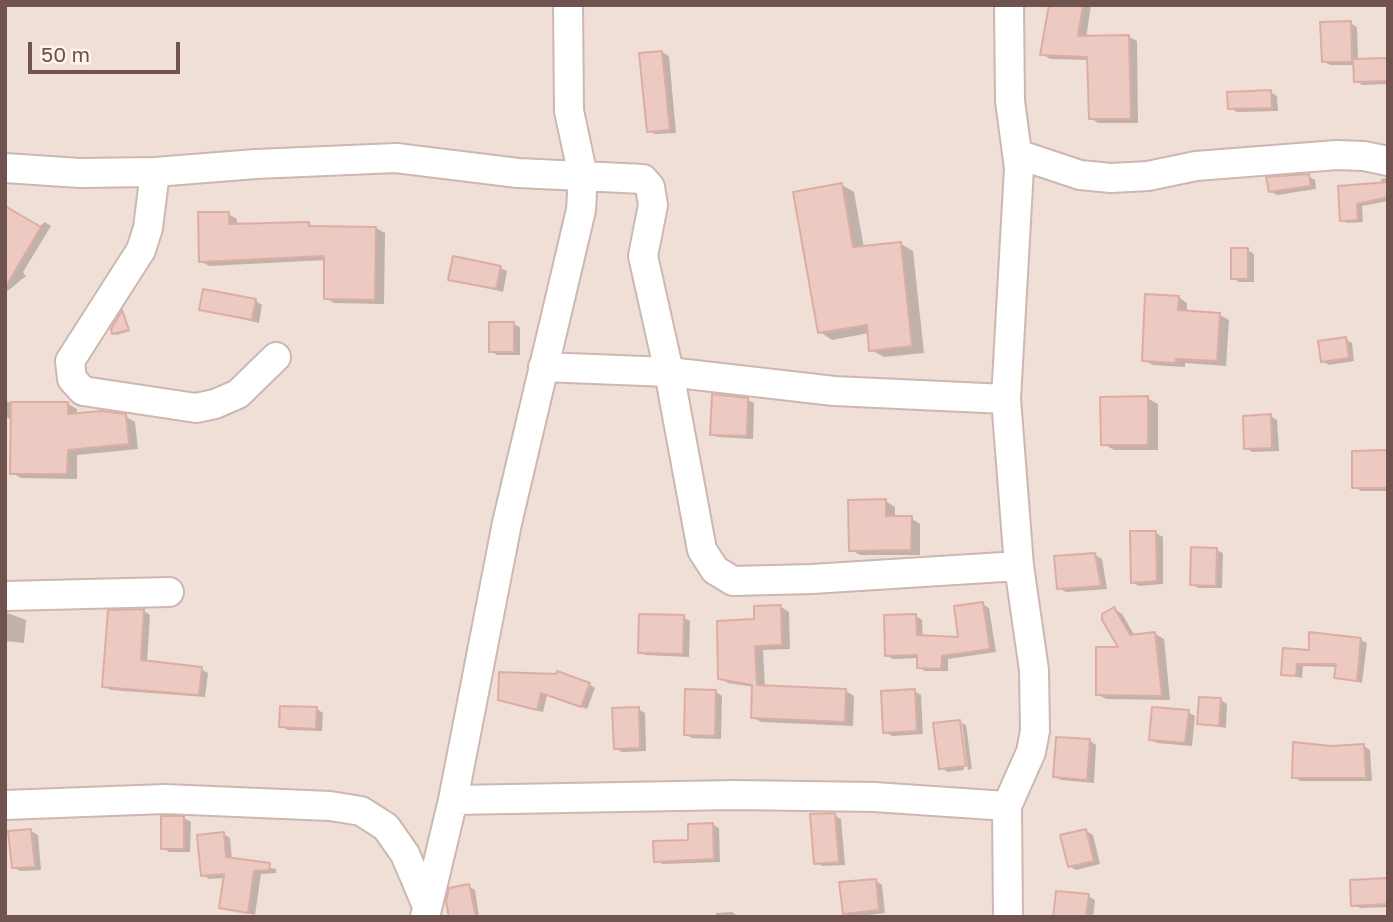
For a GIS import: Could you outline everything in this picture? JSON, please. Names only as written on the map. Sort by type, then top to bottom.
[{"type":"street","points":[[426,911],[453,800],[507,523],[581,209],[583,176],[569,111],[568,5]]},
{"type":"street","points":[[1008,917],[1007,806],[1031,752],[1035,731],[1034,670],[1019,566],[1006,399],[1019,168],[1010,101],[1009,5]]},
{"type":"street","points":[[1017,154],[1080,174],[1111,178],[1148,176],[1196,166],[1337,155],[1364,156],[1388,161]]},
{"type":"street","points":[[5,168],[80,173],[155,173],[256,163],[396,159],[518,173],[643,179],[650,187],[653,205],[643,256],[669,372],[702,550],[715,570],[733,581],[812,579],[1019,566]]},
{"type":"street","points":[[155,173],[148,228],[141,250],[70,361],[72,379],[83,391],[197,408],[238,394],[276,357]]},
{"type":"street","points":[[543,367],[669,372],[834,391],[1006,399]]},
{"type":"street","points":[[5,596],[169,592]]},
{"type":"street","points":[[453,800],[736,794],[874,797],[1007,806]]},
{"type":"street","points":[[5,805],[165,799],[330,807],[360,811],[386,827],[405,854],[426,911]]},
{"type":"shaded area","points":[[5,5],[1388,5],[1388,917],[5,917]]},
{"type":"building","points":[[1049,5],[1083,5],[1078,36],[1129,35],[1131,119],[1089,119],[1087,57],[1040,55]]},
{"type":"building","points":[[1351,21],[1352,62],[1322,62],[1320,22]]},
{"type":"building","points":[[662,51],[670,130],[647,132],[639,53]]},
{"type":"building","points":[[1388,58],[1388,81],[1354,82],[1353,59]]},
{"type":"building","points":[[1271,90],[1272,108],[1228,109],[1227,92]]},
{"type":"building","points":[[1309,174],[1311,186],[1269,192],[1266,177]]},
{"type":"building","points":[[1388,182],[1388,197],[1357,204],[1358,220],[1340,221],[1338,186]]},
{"type":"building","points":[[842,183],[853,247],[901,242],[912,346],[869,351],[867,325],[818,333],[793,192]]},
{"type":"building","points":[[5,206],[41,227],[5,288]]},
{"type":"building","points":[[198,212],[229,212],[229,224],[309,222],[309,226],[376,227],[375,300],[324,299],[324,256],[199,262]]},
{"type":"building","points":[[1231,248],[1248,248],[1248,279],[1231,279]]},
{"type":"building","points":[[453,256],[501,266],[496,289],[448,280]]},
{"type":"building","points":[[203,289],[256,299],[252,320],[199,310]]},
{"type":"building","points":[[1145,294],[1179,296],[1178,310],[1220,313],[1217,361],[1142,361]]},
{"type":"building","points":[[122,310],[129,330],[112,334],[111,329]]},
{"type":"building","points":[[489,322],[514,322],[514,352],[489,352]]},
{"type":"building","points":[[1346,337],[1349,358],[1321,362],[1318,341]]},
{"type":"building","points":[[712,394],[748,398],[747,436],[710,435]]},
{"type":"building","points":[[1148,396],[1148,445],[1101,445],[1100,397]]},
{"type":"building","points":[[11,402],[68,402],[68,414],[101,411],[126,414],[129,444],[68,450],[67,474],[10,474]]},
{"type":"building","points":[[1271,414],[1272,448],[1244,449],[1243,416]]},
{"type":"building","points":[[1388,450],[1388,488],[1352,488],[1352,451]]},
{"type":"building","points":[[886,499],[886,516],[912,516],[911,550],[849,551],[848,500]]},
{"type":"building","points":[[1130,531],[1156,531],[1157,581],[1131,583]]},
{"type":"building","points":[[1191,547],[1217,548],[1216,586],[1190,585]]},
{"type":"building","points":[[1095,553],[1101,586],[1057,589],[1054,556]]},
{"type":"building","points":[[983,602],[990,649],[942,656],[941,669],[917,668],[917,655],[885,656],[884,615],[916,614],[917,635],[958,637],[954,606]]},
{"type":"building","points":[[781,605],[782,645],[755,646],[757,685],[846,689],[845,722],[751,718],[752,685],[718,679],[717,621],[754,619],[754,606]]},
{"type":"building","points":[[1114,607],[1130,635],[1155,632],[1162,696],[1096,695],[1096,647],[1118,647],[1102,620],[1102,614]]},
{"type":"building","points":[[144,609],[141,660],[202,667],[199,695],[102,687],[108,610]]},
{"type":"building","points":[[639,614],[684,615],[683,654],[638,653]]},
{"type":"building","points":[[1309,632],[1361,638],[1357,681],[1334,678],[1336,664],[1297,664],[1296,676],[1281,675],[1283,648],[1309,650]]},
{"type":"building","points":[[557,671],[590,683],[581,707],[541,693],[537,710],[498,700],[499,672],[556,674]]},
{"type":"building","points":[[685,689],[716,690],[715,736],[684,735]]},
{"type":"building","points":[[915,689],[917,731],[883,733],[881,691]]},
{"type":"building","points":[[1199,697],[1221,698],[1219,726],[1197,724]]},
{"type":"building","points":[[280,706],[317,707],[316,729],[279,727]]},
{"type":"building","points":[[639,707],[640,748],[614,749],[612,708]]},
{"type":"building","points":[[1152,707],[1189,710],[1185,743],[1149,740]]},
{"type":"building","points":[[960,720],[966,766],[939,769],[933,723]]},
{"type":"building","points":[[1056,737],[1090,739],[1087,780],[1053,777]]},
{"type":"building","points":[[1293,742],[1331,746],[1364,744],[1366,778],[1292,778]]},
{"type":"building","points":[[835,813],[839,862],[814,864],[810,814]]},
{"type":"building","points":[[161,816],[184,816],[184,849],[161,849]]},
{"type":"building","points":[[713,823],[714,859],[654,862],[653,841],[688,840],[688,824]]},
{"type":"building","points":[[31,829],[35,867],[12,868],[8,831]]},
{"type":"building","points":[[1086,829],[1094,861],[1068,867],[1060,835]]},
{"type":"building","points":[[224,832],[226,857],[270,863],[269,870],[254,871],[248,913],[219,908],[224,874],[201,876],[197,835]]},
{"type":"building","points":[[1387,878],[1388,904],[1351,906],[1350,880]]},
{"type":"building","points":[[876,879],[879,910],[843,914],[839,882]]},
{"type":"building","points":[[469,884],[476,917],[449,917],[446,901],[449,888]]},
{"type":"building","points":[[1056,891],[1089,894],[1086,917],[1053,917]]}]
